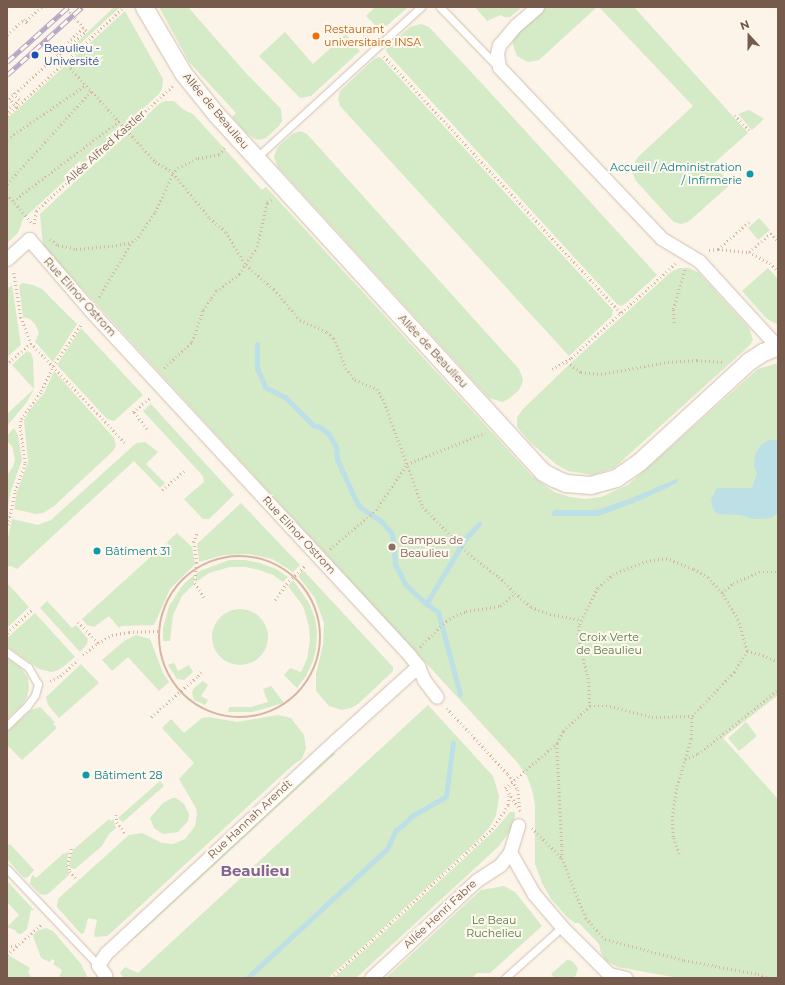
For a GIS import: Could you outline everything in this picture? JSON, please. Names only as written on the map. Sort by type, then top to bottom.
[{"type":"street","name":"Allée de Beaulieu","points":[[144,7],[183,73],[236,137],[543,472],[554,478],[566,483],[578,485],[603,483],[616,478],[639,462],[750,361],[763,352],[777,346]]},
{"type":"street","points":[[537,7],[516,25],[499,45],[497,54],[499,67],[661,238],[699,261],[777,346]]},
{"type":"street","name":"Rue Elinor Ostrom","points":[[8,258],[30,239],[90,310],[414,661],[424,680],[437,697]]},
{"type":"street","name":"Rue Hannah Arendt","points":[[98,965],[102,956],[414,661]]},
{"type":"street","points":[[518,825],[510,852],[534,894],[562,927],[609,974],[626,978]]},
{"type":"street","name":"Allée Henri Fabre","points":[[371,978],[477,880],[500,864],[510,852]]},
{"type":"street","points":[[98,965],[105,975],[104,978]]},
{"type":"lane","points":[[256,158],[421,7]]},
{"type":"lane","points":[[440,7],[499,67]]},
{"type":"lane","points":[[7,652],[28,667],[38,684],[35,695],[27,706],[7,725]]},
{"type":"lane","points":[[7,869],[98,965]]},
{"type":"lane","points":[[505,978],[562,927]]},
{"type":"path","points":[[7,35],[26,21],[41,7]]},
{"type":"path","points":[[65,7],[86,31],[60,55],[65,63],[126,128],[154,161],[173,173],[210,218],[226,232],[246,265],[274,289],[300,320],[327,332],[334,338],[346,368],[355,380],[377,389],[384,399],[423,507],[468,554],[499,577],[531,607],[550,614],[581,620]]},
{"type":"path","points":[[7,116],[124,7]]},
{"type":"path","points":[[356,25],[621,313]]},
{"type":"path","points":[[17,108],[9,99],[83,28]]},
{"type":"path","name":"Allée Alfred Kastler","points":[[34,225],[36,211],[175,85],[183,73]]},
{"type":"path","points":[[7,139],[86,85]]},
{"type":"path","points":[[7,184],[91,91]]},
{"type":"path","points":[[7,111],[19,100],[11,92]]},
{"type":"path","points":[[735,115],[750,131]]},
{"type":"path","points":[[13,201],[119,121]]},
{"type":"path","points":[[7,530],[15,491],[25,463],[20,426],[21,419],[41,391],[53,366],[132,242],[138,237],[155,212],[173,173],[179,168],[197,159],[219,154],[236,137]]},
{"type":"path","points":[[147,429],[133,412],[153,395],[159,372],[192,342],[203,310],[216,291],[239,274],[246,265],[257,247],[267,202],[283,188]]},
{"type":"path","points":[[7,194],[40,230]]},
{"type":"path","points":[[718,249],[750,221]]},
{"type":"path","points":[[749,252],[771,233],[778,241]]},
{"type":"path","points":[[46,235],[58,245],[76,249],[112,246],[132,242]]},
{"type":"path","points":[[552,369],[566,362],[686,254],[718,249],[749,252],[770,263],[778,271]]},
{"type":"path","points":[[674,323],[673,309],[686,267],[686,254]]},
{"type":"path","points":[[8,258],[15,276],[21,316],[31,342],[127,445]]},
{"type":"path","points":[[9,362],[31,342]]},
{"type":"path","points":[[566,362],[581,372],[601,374],[668,362],[697,360],[750,361]]},
{"type":"path","points":[[275,600],[292,576],[302,567],[319,557],[376,510],[407,464],[484,434],[497,422]]},
{"type":"path","points":[[162,490],[185,470]]},
{"type":"path","points":[[197,534],[194,542],[197,563],[195,583],[206,600]]},
{"type":"path","points":[[241,556],[265,560],[276,564],[292,576],[311,598],[318,616],[321,631],[320,645],[313,672],[296,699],[281,709],[250,716],[224,716],[201,708],[192,702],[170,678],[164,666],[158,631],[164,609],[174,590],[196,570],[219,559],[241,556]]},
{"type":"path","points":[[331,978],[492,829],[508,805],[510,795],[505,788],[557,743],[563,731],[590,706],[610,706],[652,717],[692,716],[734,672],[746,651],[738,620],[722,594],[708,578],[693,569],[667,559],[647,561],[614,574],[598,588],[581,620],[579,639],[589,682],[590,706]]},
{"type":"path","points":[[722,594],[733,583],[760,572],[778,572]]},
{"type":"path","points":[[414,661],[436,630],[446,621],[466,611],[500,606],[515,593]]},
{"type":"path","points":[[7,633],[32,610]]},
{"type":"path","points":[[78,622],[98,643]]},
{"type":"path","points":[[83,655],[105,638],[120,633],[158,631]]},
{"type":"path","points":[[746,651],[755,652],[778,662]]},
{"type":"path","points":[[38,684],[54,679],[78,660]]},
{"type":"path","points":[[151,717],[181,691],[202,670]]},
{"type":"path","points":[[685,759],[698,754],[778,690]]},
{"type":"path","points":[[437,697],[513,781],[518,790],[520,800],[518,825]]},
{"type":"path","points":[[679,854],[674,837],[672,818],[677,786],[693,730],[692,716]]},
{"type":"path","points":[[557,743],[556,759],[562,858],[586,918],[605,938],[684,960],[758,974],[769,978]]},
{"type":"path","points":[[116,815],[117,822],[125,833]]},
{"type":"path","points":[[72,849],[68,865],[70,871],[76,878]]},
{"type":"path","points":[[7,955],[51,916]]},
{"type":"path","points":[[7,948],[19,944]]},
{"type":"green space","points":[[114,7],[120,7],[68,55],[66,53]]},
{"type":"green space","points":[[159,7],[188,7],[244,71],[281,109],[282,121],[279,126],[266,138],[260,140],[255,139],[246,133],[232,117],[236,113],[189,62]]},
{"type":"green space","points":[[375,7],[408,7],[381,31],[366,16]]},
{"type":"green space","points":[[475,7],[521,8],[510,17],[504,17],[501,15],[487,21]]},
{"type":"green space","points":[[546,7],[597,7],[539,60],[528,62],[517,56],[513,45],[513,39],[516,34]]},
{"type":"green space","points":[[599,7],[634,7],[748,133],[713,164],[731,184],[688,222],[681,224],[674,222],[636,181],[631,169],[638,157],[693,106]]},
{"type":"green space","points":[[125,11],[163,79],[162,89],[159,94],[23,219],[18,233],[7,243],[7,119]]},
{"type":"green space","points":[[421,24],[429,27],[657,275],[625,304],[621,306],[617,304],[388,54],[386,50],[387,47],[410,27]]},
{"type":"green space","points":[[285,32],[313,64],[346,34],[360,51],[311,96],[300,98],[259,56]]},
{"type":"green space","points":[[379,57],[613,310],[612,316],[569,356],[340,106],[338,99],[340,91],[374,59]]},
{"type":"green space","name":"Croix Verte de Beaulieu","points":[[165,101],[174,101],[184,110],[193,114],[262,190],[266,187],[532,476],[554,492],[570,497],[586,499],[601,497],[628,485],[758,369],[778,363],[778,695],[723,738],[778,799],[778,978],[678,978],[618,967],[606,961],[601,953],[599,944],[579,923],[575,923],[568,918],[551,899],[542,883],[535,864],[535,805],[532,790],[527,776],[517,762],[43,246],[40,214],[159,104]]},
{"type":"green space","points":[[749,110],[764,119],[752,130],[738,114]]},
{"type":"green space","points":[[300,131],[307,134],[519,369],[523,379],[522,384],[519,390],[510,398],[503,402],[489,398],[278,167],[274,157],[277,148],[292,134]]},
{"type":"green space","points":[[759,218],[770,230],[758,240],[748,228]]},
{"type":"green space","points":[[679,268],[689,268],[699,273],[749,328],[753,340],[749,346],[614,468],[593,475],[568,471],[557,465],[531,443],[517,427],[517,417],[523,409],[573,361],[671,272]]},
{"type":"green space","points":[[768,268],[778,279],[778,325],[767,319],[742,291]]},
{"type":"green space","points":[[22,283],[33,285],[42,289],[77,324],[53,362],[35,342],[39,333],[35,324],[30,319],[23,317],[19,286]]},
{"type":"green space","points":[[12,285],[21,345],[7,357],[7,289]]},
{"type":"green space","points":[[81,328],[143,395],[114,421],[107,419],[57,365]]},
{"type":"green space","points":[[27,351],[31,353],[33,359],[34,389],[12,365]]},
{"type":"green space","points":[[54,371],[114,438],[116,446],[112,452],[54,506],[43,513],[36,514],[14,509],[17,492],[28,462],[24,420],[29,411],[44,393]]},
{"type":"green space","points":[[34,389],[27,402],[7,426],[7,414]]},
{"type":"green space","points":[[151,404],[234,495],[209,519],[203,519],[184,499],[204,482],[203,476],[143,411]]},
{"type":"green space","points":[[14,428],[18,435],[22,460],[10,494],[8,507],[7,475],[13,467],[15,459],[12,446],[7,441],[7,436]]},
{"type":"green space","points":[[145,442],[158,452],[146,464],[165,483],[160,488],[134,461],[17,569],[11,566],[7,567],[7,542],[12,519],[38,525],[51,520],[134,445]]},
{"type":"green space","points":[[241,503],[300,565],[293,572],[272,559],[249,554],[224,555],[199,562],[197,544]]},
{"type":"green space","points":[[177,533],[192,547],[195,564],[170,589],[154,625],[121,626],[119,628],[109,616],[94,627],[87,625],[82,619]]},
{"type":"green space","points":[[229,560],[245,560],[260,563],[276,569],[288,577],[283,582],[273,575],[259,570],[245,567],[230,567],[209,573],[196,582],[196,574],[200,571]]},
{"type":"green space","points":[[303,570],[393,667],[393,671],[358,704],[351,708],[342,710],[329,706],[316,691],[316,674],[323,645],[324,623],[315,598],[298,576]]},
{"type":"green space","points":[[194,575],[194,584],[182,596],[173,615],[170,641],[163,641],[163,628],[169,606],[182,586]]},
{"type":"green space","points":[[293,580],[309,603],[315,618],[317,633],[313,661],[306,676],[297,688],[284,675],[290,668],[301,672],[307,659],[310,640],[309,626],[303,606],[288,586]]},
{"type":"green space","points":[[7,583],[29,607],[7,628]]},
{"type":"green space","points":[[47,601],[72,628],[76,625],[88,639],[87,644],[80,652],[40,608]]},
{"type":"green space","points":[[234,609],[246,609],[256,613],[264,621],[268,631],[268,643],[264,653],[256,661],[246,665],[234,665],[224,661],[216,653],[212,643],[212,631],[216,621],[224,613]]},
{"type":"green space","points":[[35,613],[75,657],[56,671],[51,672],[39,669],[7,646],[7,638]]},
{"type":"green space","points":[[136,635],[150,639],[163,673],[169,682],[159,691],[128,657],[112,671],[102,660],[124,641]]},
{"type":"green space","points":[[7,658],[21,668],[28,678],[29,688],[27,697],[22,705],[7,719]]},
{"type":"green space","points":[[174,663],[178,671],[189,665],[193,672],[184,680],[177,679],[168,665]]},
{"type":"green space","points":[[81,664],[99,683],[59,718],[48,705],[46,697]]},
{"type":"green space","points":[[203,681],[208,685],[201,696],[208,700],[205,705],[194,700],[192,693],[194,688]]},
{"type":"green space","points":[[271,686],[284,703],[252,712],[228,712],[229,707],[251,707],[268,702],[263,689]]},
{"type":"green space","points":[[428,705],[493,776],[499,796],[496,816],[489,828],[479,839],[367,943],[328,978],[124,978],[120,973],[125,967],[138,973]]},
{"type":"green space","points":[[40,707],[55,722],[53,724],[57,728],[22,760],[7,745],[7,732],[31,710]]},
{"type":"green space","points":[[278,715],[291,718],[304,735],[306,748],[302,759],[294,764],[107,936],[95,937],[94,934],[97,920],[88,918],[84,933],[81,934],[57,907],[58,899],[61,896],[129,835],[142,833],[162,843],[173,844],[185,839],[195,826],[197,814],[196,808],[179,779],[194,763],[162,728],[171,719],[184,733],[202,718],[209,717],[237,722]]},
{"type":"green space","points":[[746,722],[757,736],[739,751],[728,738]]},
{"type":"green space","points":[[333,750],[335,754],[135,938],[132,935]]},
{"type":"green space","points":[[160,781],[164,786],[123,822],[118,818]]},
{"type":"green space","points":[[172,798],[176,798],[184,804],[189,814],[188,821],[178,832],[163,834],[154,828],[150,818],[163,803]]},
{"type":"green space","points":[[510,812],[515,812],[515,816],[510,831],[499,846],[356,978],[334,978],[494,831]]},
{"type":"green space","points":[[109,819],[111,821],[113,819],[116,828],[109,834],[102,846],[75,869],[70,868],[69,864],[73,850]]},
{"type":"green space","points":[[10,844],[34,870],[28,877],[25,878],[22,876],[7,859],[7,846]]},
{"type":"green space","points":[[69,851],[67,861],[69,875],[46,895],[40,894],[30,884],[33,875],[36,878],[64,853],[65,854]]},
{"type":"green space","points":[[7,881],[34,910],[31,910],[27,929],[21,934],[18,934],[15,930],[7,927],[19,915],[7,902]]},
{"type":"green space","name":"Le Beau Ruchelieu","points":[[504,886],[515,892],[542,926],[490,973],[477,973],[472,978],[386,978],[481,890]]},
{"type":"green space","points":[[46,928],[53,931],[81,964],[88,978],[59,978],[62,970],[53,964],[55,961],[52,959],[50,962],[41,958],[33,936],[37,931]]},
{"type":"green space","points":[[10,956],[30,968],[28,972],[32,978],[7,978],[7,958]]},
{"type":"green space","points":[[567,960],[572,961],[578,968],[576,975],[573,978],[555,978],[551,974]]},
{"type":"water","points":[[778,439],[778,513],[771,518],[753,519],[741,515],[717,514],[712,507],[711,499],[717,488],[752,488],[757,473],[754,467],[755,455],[760,446],[766,441]]},
{"type":"water","points":[[679,478],[677,483],[663,490],[598,516],[552,516],[553,510],[597,510],[629,499]]},
{"type":"waterway","points":[[257,344],[257,368],[265,387],[285,397],[313,425],[320,427],[328,433],[336,447],[337,459],[360,507],[382,522],[392,534],[395,564],[405,584],[423,601],[438,612],[460,694]]},
{"type":"waterway","points":[[426,604],[465,539],[479,524]]},
{"type":"waterway","points":[[247,978],[387,849],[396,830],[412,816],[446,796],[453,742]]},
{"type":"railway","points":[[7,62],[68,7]]},
{"type":"railway","points":[[7,75],[82,7]]},
{"type":"place","name":"Restaurant universitaire INSA","points":[[316,36]]},
{"type":"place","name":"Beaulieu - Université","points":[[35,55]]},
{"type":"place","name":"Accueil / Administration / Infirmerie","points":[[750,174]]},
{"type":"place","name":"Campus de Beaulieu","points":[[392,547]]},
{"type":"place","name":"Bâtiment 31","points":[[97,551]]},
{"type":"place","name":"Bâtiment 28","points":[[86,775]]},
{"type":"district","name":"Beaulieu","points":[[255,871]]}]
